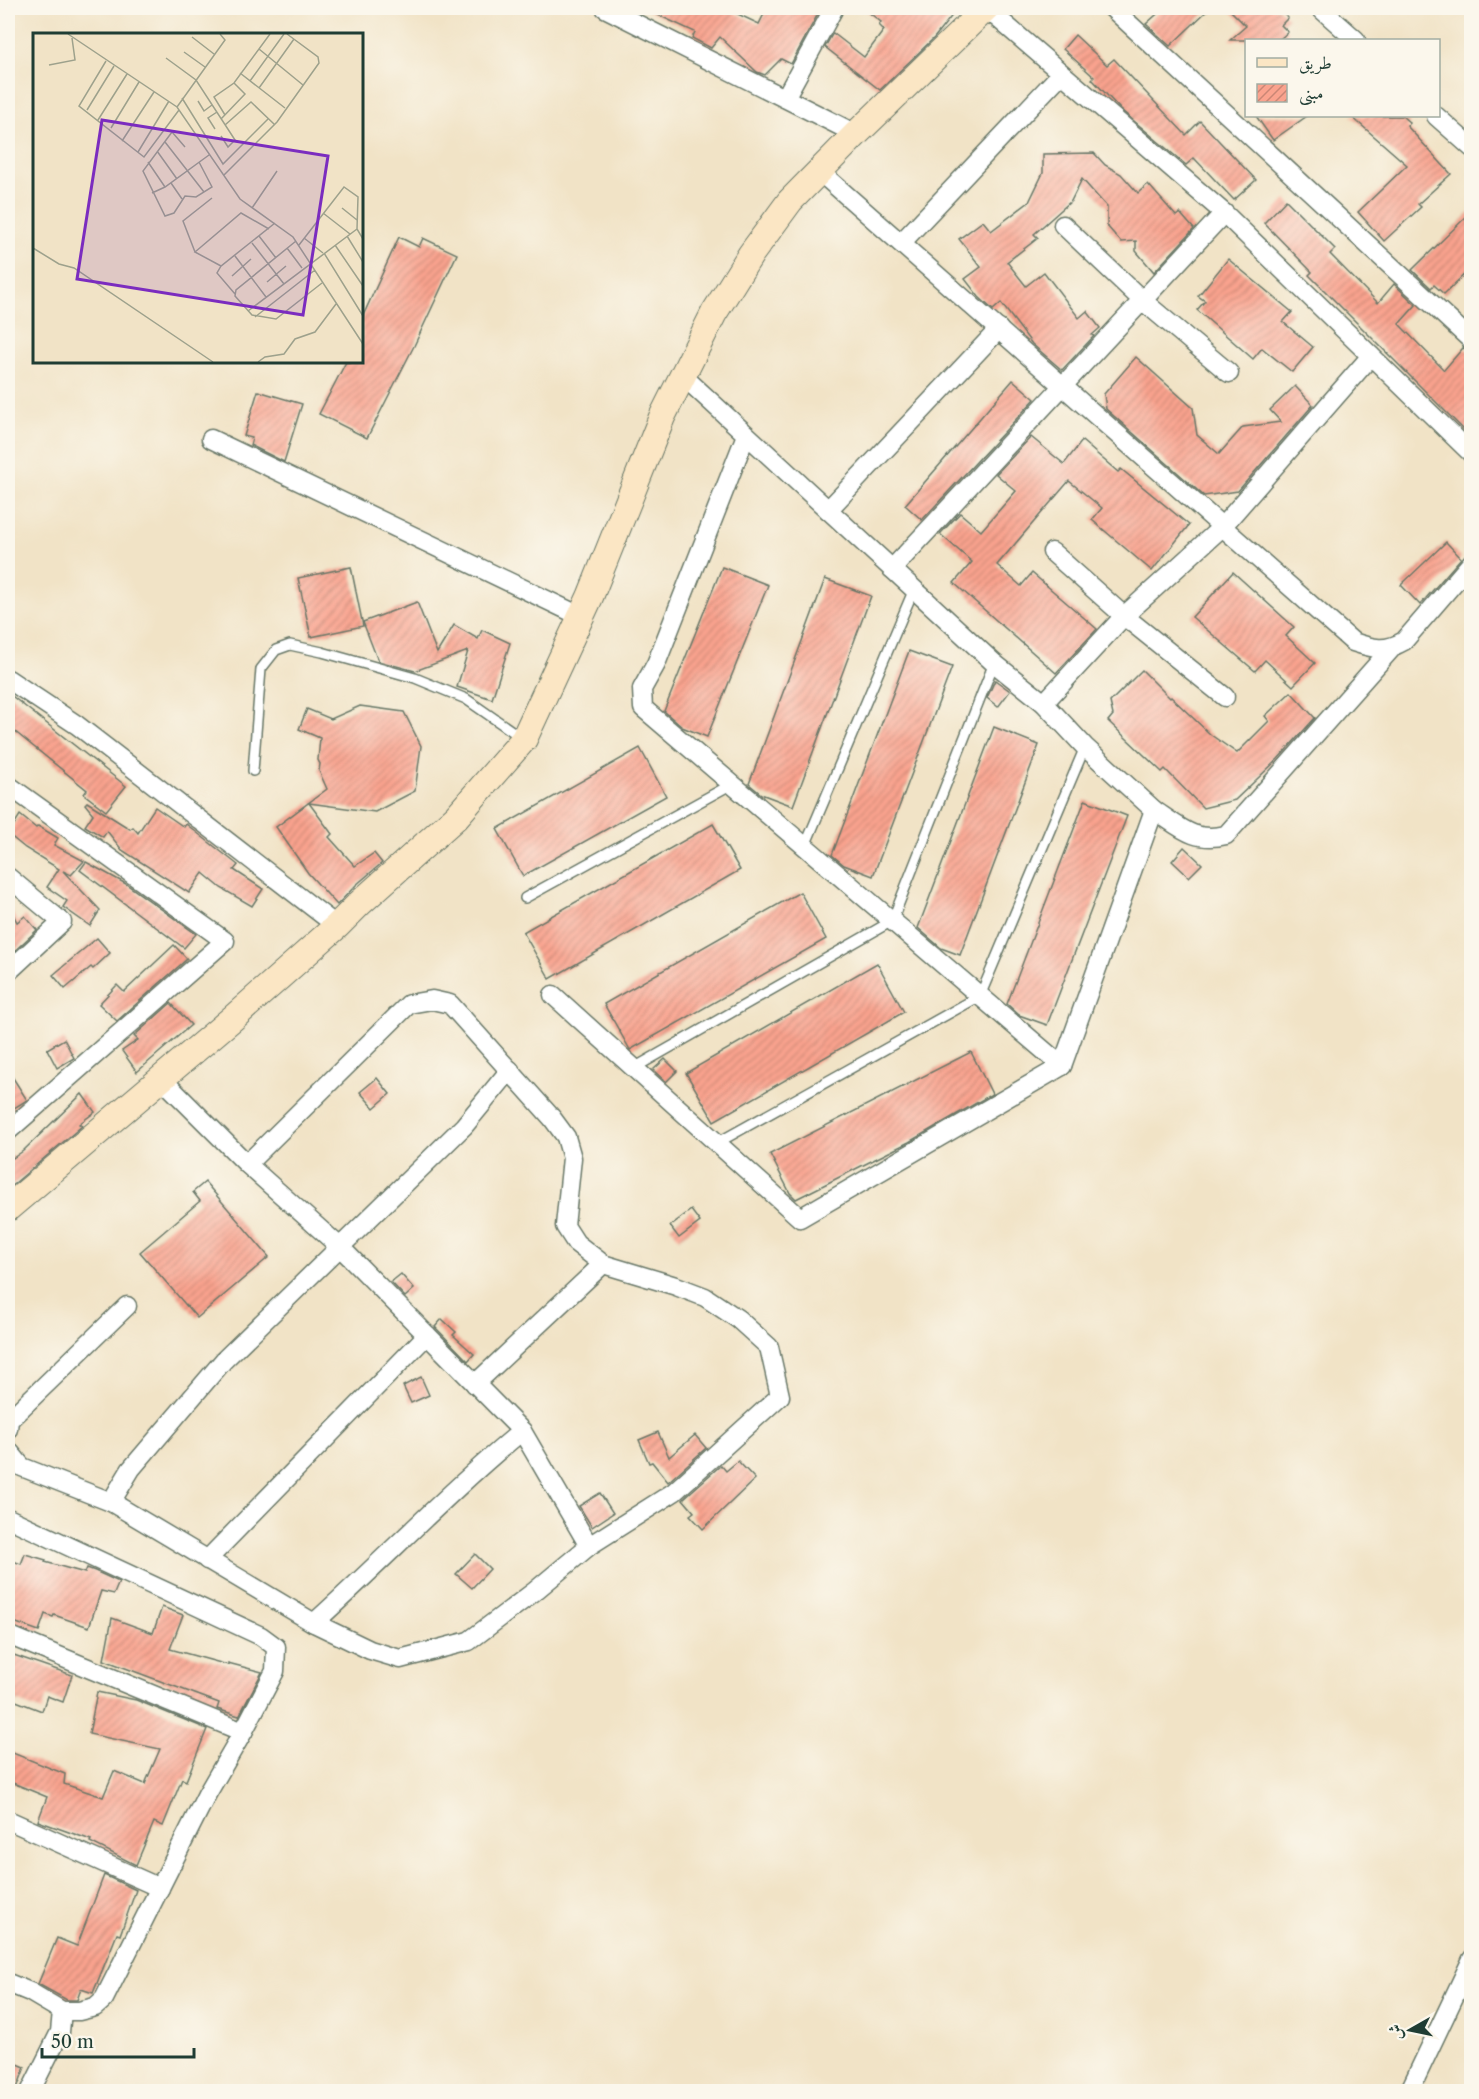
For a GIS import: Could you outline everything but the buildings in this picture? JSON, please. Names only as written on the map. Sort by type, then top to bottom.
[{"type":"main road","points":[[8,1208],[233,1018],[337,926],[456,817],[524,739],[595,586],[662,417],[714,313],[751,254],[790,201],[986,8]]},
{"type":"street","points":[[604,8],[856,134]]},
{"type":"street","points":[[785,98],[834,8]]},
{"type":"street","points":[[986,8],[1224,213],[1472,454]]},
{"type":"street","points":[[1112,8],[1472,341]]},
{"type":"street","points":[[1320,8],[1355,39]]},
{"type":"street","points":[[901,243],[1061,74]]},
{"type":"street","points":[[1438,117],[1472,148]]},
{"type":"street","points":[[820,172],[1353,642],[1373,649],[1392,648]]},
{"type":"street","points":[[892,569],[1224,213]]},
{"type":"street","points":[[1063,225],[1143,301],[1230,373]]},
{"type":"street","points":[[828,510],[999,329]]},
{"type":"street","points":[[1044,703],[1124,616],[1221,528],[1371,356]]},
{"type":"street","points":[[683,376],[994,663],[1044,703],[1085,747],[1154,810],[1196,837],[1213,839],[1227,836],[1392,648],[1404,641],[1472,562]]},
{"type":"street","points":[[746,435],[656,664],[642,689],[643,708],[1062,1066]]},
{"type":"street","points":[[211,439],[580,616]]},
{"type":"street","points":[[1052,552],[1124,616],[1225,697]]},
{"type":"street","points":[[8,679],[77,725],[337,926]]},
{"type":"street","points":[[8,784],[225,941],[8,1131]]},
{"type":"street","points":[[553,995],[800,1218],[1062,1066],[1154,810]]},
{"type":"street","points":[[8,878],[62,922],[8,972]]},
{"type":"street","points":[[8,1450],[22,1467],[111,1502],[314,1623],[370,1650],[400,1659],[469,1641],[589,1546],[674,1492],[780,1396],[769,1347],[738,1319],[705,1297],[603,1264],[576,1243],[565,1226],[572,1158],[566,1137],[510,1070],[450,1004],[432,1000],[409,1004],[247,1164]]},
{"type":"street","points":[[111,1502],[131,1469],[224,1360],[464,1126],[510,1070]]},
{"type":"street","points":[[161,1078],[247,1164],[341,1248],[522,1431],[589,1546]]},
{"type":"street","points":[[475,1384],[603,1264]]},
{"type":"street","points":[[8,1429],[9,1420],[127,1306]]},
{"type":"street","points":[[207,1560],[427,1335]]},
{"type":"street","points":[[314,1623],[481,1464],[522,1431]]},
{"type":"street","points":[[8,1518],[261,1636],[276,1647],[275,1671],[207,1794],[104,1999],[95,2007],[80,2011],[62,2011],[30,1992],[8,1983]]},
{"type":"street","points":[[8,1635],[243,1732]]},
{"type":"street","points":[[8,1820],[160,1888]]},
{"type":"street","points":[[1409,2091],[1472,1959]]},
{"type":"street","points":[[30,2091],[60,2032],[62,2011]]},
{"type":"lane","points":[[805,846],[914,589]]},
{"type":"lane","points":[[253,771],[261,669],[276,650],[290,645],[415,678],[466,699],[524,739]]},
{"type":"lane","points":[[634,1068],[892,921],[994,663]]},
{"type":"lane","points":[[717,1143],[980,996],[1085,747]]},
{"type":"lane","points":[[525,898],[732,784]]}]
